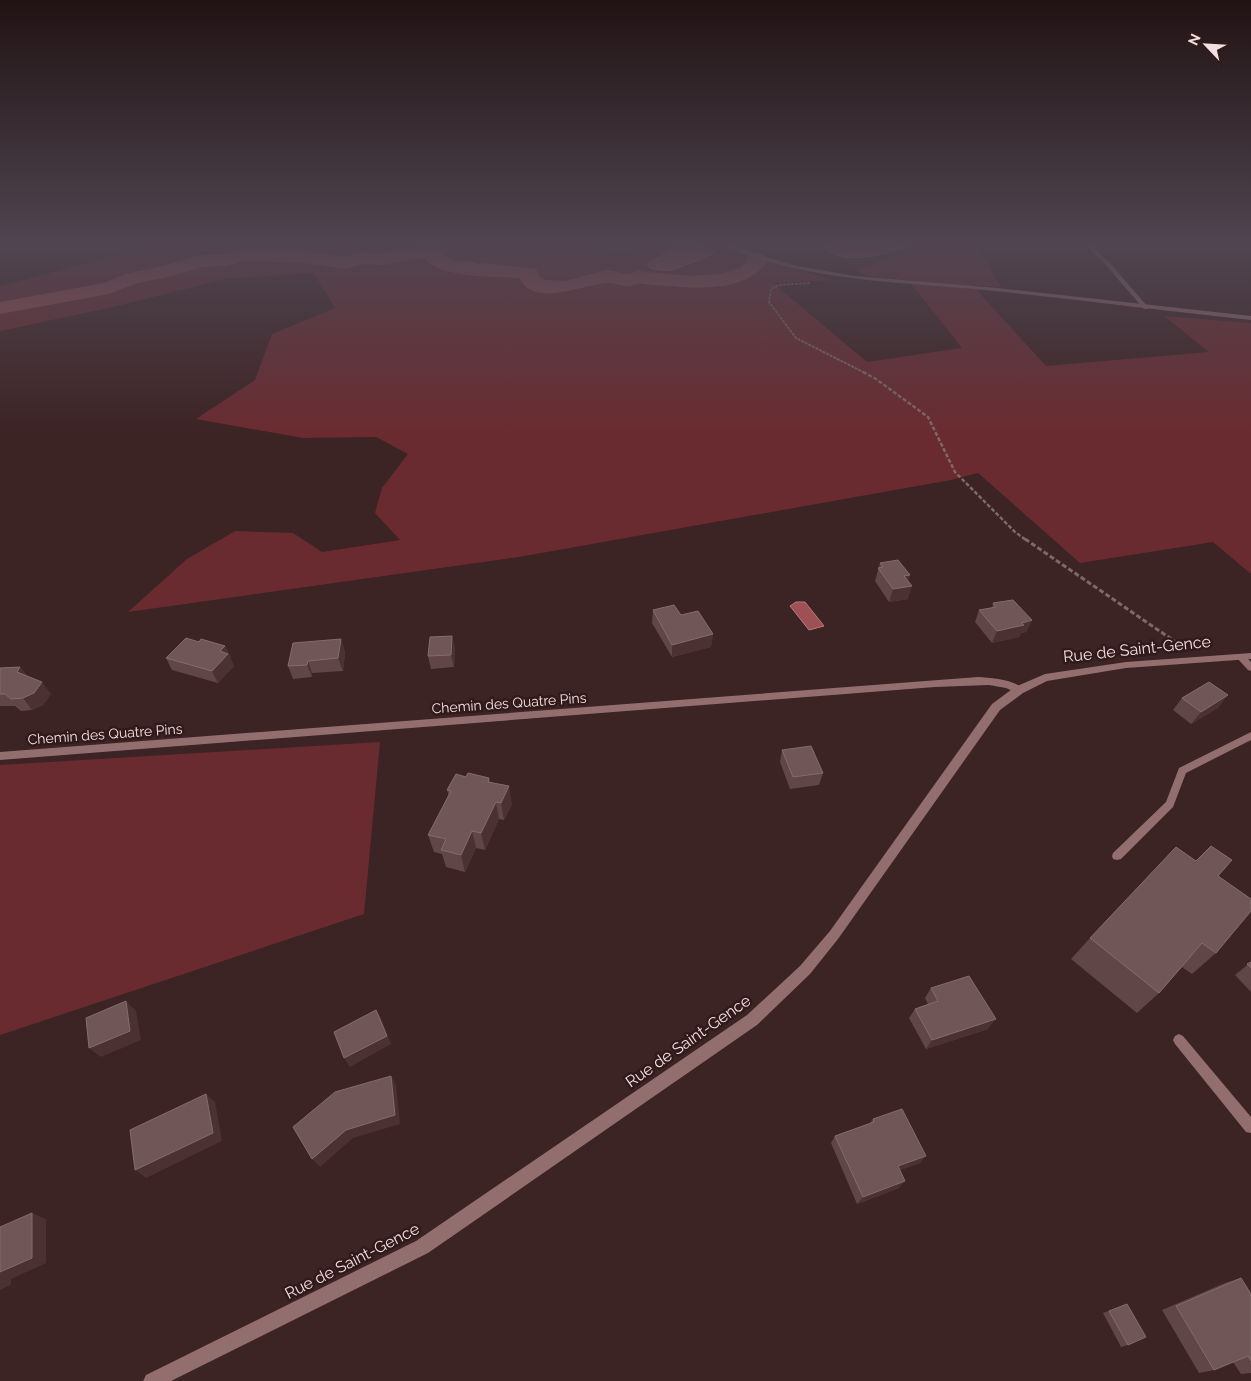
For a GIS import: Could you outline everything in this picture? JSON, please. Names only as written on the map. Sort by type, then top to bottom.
[{"type":"street","points":[[1141,307],[1251,318]]},
{"type":"street","points":[[1246,657],[1251,668]]},
{"type":"street","name":"Rue de Saint-Gence","points":[[152,1381],[422,1247],[752,1020],[805,970],[834,935],[996,708],[1019,690],[1045,678],[1082,671],[1201,659],[1246,657]]},
{"type":"street","name":"Chemin des Quatre Pins","points":[[0,756],[935,683],[984,681],[1011,686],[1019,690]]},
{"type":"lane","points":[[1117,856],[1170,804],[1182,771],[1251,736]]},
{"type":"lane","points":[[1179,1040],[1251,1127]]},
{"type":"path","points":[[773,307],[796,338],[876,380],[928,417],[955,472],[1016,532],[1072,573],[1201,659]]},
{"type":"shaded area","points":[[0,307],[111,307],[0,331]]},
{"type":"shaded area","points":[[802,307],[867,362],[962,348],[930,307],[993,307],[1046,366],[1209,352],[1164,316],[1251,323],[1251,574],[1213,542],[1080,563],[978,473],[951,480],[519,557],[128,612],[187,559],[235,531],[293,533],[322,552],[400,540],[375,513],[382,488],[408,454],[376,437],[303,438],[196,419],[255,380],[272,334],[335,308]]},
{"type":"shaded area","points":[[796,602],[805,602],[824,626],[809,630],[790,606]]},
{"type":"shaded area","points":[[380,742],[364,914],[0,1035],[0,765]]},
{"type":"building","points":[[898,560],[910,575],[904,576],[912,586],[893,589],[878,568],[883,567],[880,563]]},
{"type":"building","points":[[1013,600],[1032,620],[1022,623],[1024,625],[997,631],[979,610],[996,607],[993,603]]},
{"type":"building","points":[[674,605],[681,615],[698,611],[713,634],[672,645],[653,610]]},
{"type":"building","points":[[452,636],[451,655],[428,656],[430,637]]},
{"type":"building","points":[[186,638],[199,642],[201,639],[225,646],[220,651],[228,654],[212,671],[166,658]]},
{"type":"building","points":[[341,639],[338,658],[308,661],[307,665],[288,666],[293,643]]},
{"type":"building","points":[[20,667],[17,672],[42,682],[34,693],[23,698],[11,699],[5,694],[0,694],[0,668]]},
{"type":"building","points":[[1209,682],[1228,695],[1201,712],[1182,698]]},
{"type":"building","points":[[811,746],[823,773],[793,777],[782,750]]},
{"type":"building","points":[[468,773],[489,778],[488,782],[509,786],[501,803],[496,802],[481,833],[472,831],[461,855],[441,850],[446,839],[428,835],[451,791],[447,790],[456,774],[466,777]]},
{"type":"building","points":[[1211,846],[1232,860],[1218,876],[1251,899],[1251,911],[1216,953],[1202,943],[1159,993],[1090,938],[1176,847],[1196,861]]},
{"type":"building","points":[[969,976],[996,1019],[932,1040],[915,1009],[938,1001],[931,988]]},
{"type":"building","points":[[126,1001],[130,1031],[89,1048],[86,1018]]},
{"type":"building","points":[[376,1010],[387,1036],[344,1058],[334,1032]]},
{"type":"building","points":[[391,1076],[395,1115],[346,1130],[312,1159],[293,1127],[335,1092]]},
{"type":"building","points":[[206,1094],[213,1133],[135,1170],[130,1130]]},
{"type":"building","points":[[902,1109],[926,1156],[898,1166],[905,1181],[863,1197],[835,1136],[874,1122],[873,1119]]},
{"type":"building","points":[[32,1213],[32,1258],[0,1272],[0,1227]]},
{"type":"building","points":[[1241,1278],[1251,1294],[1251,1361],[1248,1356],[1214,1370],[1176,1306]]},
{"type":"building","points":[[1127,1304],[1146,1337],[1128,1345],[1109,1311]]}]
